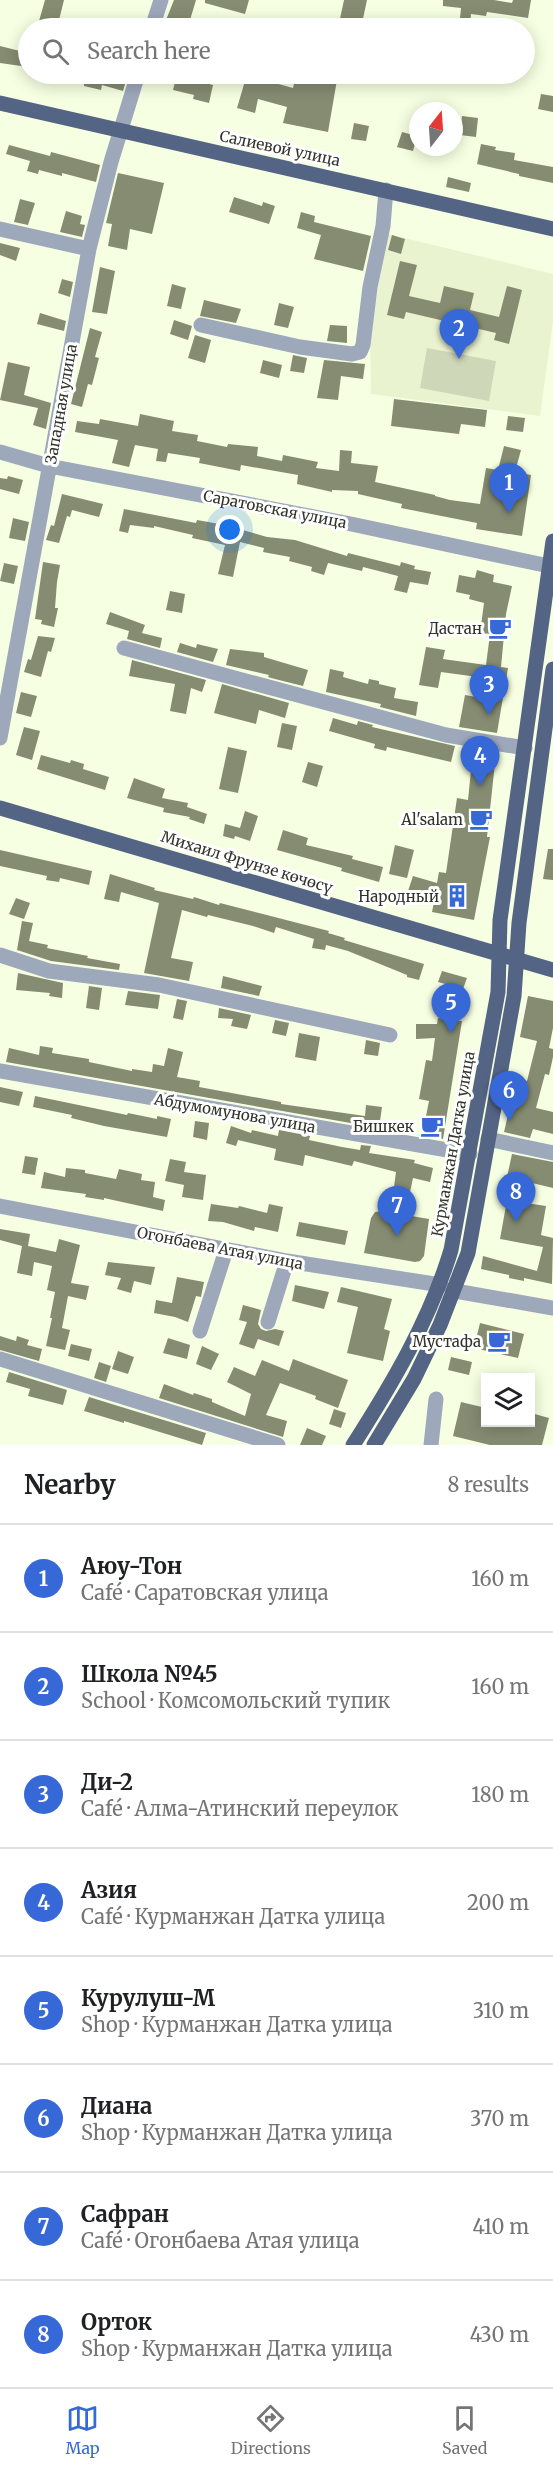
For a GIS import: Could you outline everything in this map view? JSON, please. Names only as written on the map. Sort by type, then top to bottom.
[{"type":"main road","name":"Салиевой улица","points":[[0,103],[553,229]]},
{"type":"main road","name":"Курманжан Датка улица","points":[[374,1445],[414,1378],[448,1288],[451,1250],[498,992],[500,920],[553,541]]},
{"type":"main road","name":"Курманжан Датка улица","points":[[353,1445],[468,1253],[514,996],[519,924],[553,669]]},
{"type":"main road","name":"Михаил Фрунзе көчөсү","points":[[0,808],[553,970]]},
{"type":"street","points":[[155,18],[161,0]]},
{"type":"street","name":"Западная улица","points":[[0,738],[89,249],[135,84]]},
{"type":"street","points":[[201,325],[300,347],[351,354],[360,352],[363,345],[370,287],[383,226],[386,190]]},
{"type":"street","points":[[0,229],[89,249]]},
{"type":"street","name":"Саратовская улица","points":[[0,452],[49,466],[351,524],[549,566]]},
{"type":"street","points":[[124,648],[446,735],[525,748]]},
{"type":"street","points":[[0,955],[49,971],[159,985],[390,1035]]},
{"type":"street","name":"Абдумомунова улица","points":[[0,1071],[470,1154]]},
{"type":"street","points":[[488,1139],[553,1154]]},
{"type":"street","name":"Огонбаева Атая улица","points":[[0,1206],[226,1250],[553,1308]]},
{"type":"street","points":[[200,1331],[226,1250]]},
{"type":"street","points":[[268,1322],[287,1261]]},
{"type":"street","points":[[0,1359],[278,1445]]},
{"type":"street","points":[[431,1445],[436,1399]]},
{"type":"shaded area","points":[[388,234],[553,274],[553,322],[540,416],[371,394],[370,324]]},
{"type":"shaded area","points":[[427,348],[496,361],[489,401],[420,388]]},
{"type":"building","points":[[45,0],[64,0],[60,18],[40,18]]},
{"type":"building","points":[[174,0],[196,0],[191,18],[167,18]]},
{"type":"building","points":[[205,0],[249,0],[245,14],[205,3]]},
{"type":"building","points":[[344,0],[367,0],[363,18],[340,18]]},
{"type":"building","points":[[443,0],[494,0],[512,3],[513,0],[531,0],[528,18],[487,12],[486,16],[471,14],[471,18],[460,18],[461,8],[443,6]]},
{"type":"building","points":[[0,46],[18,50],[18,66],[0,63]]},
{"type":"building","points":[[84,84],[125,84],[123,91],[102,85],[101,90],[84,86]]},
{"type":"building","points":[[174,84],[213,85],[209,103],[193,99],[194,95],[173,90]]},
{"type":"building","points":[[244,84],[278,84],[293,88],[294,84],[336,84],[328,132],[283,123],[287,107],[258,99],[255,113],[237,108]]},
{"type":"building","points":[[541,94],[553,96],[553,112],[538,109]]},
{"type":"building","points":[[463,116],[478,118],[476,137],[463,135]]},
{"type":"building","points":[[354,123],[369,126],[366,141],[351,139]]},
{"type":"building","points":[[402,132],[409,134],[409,150],[397,147]]},
{"type":"building","points":[[481,144],[496,147],[495,150],[515,153],[514,160],[553,167],[553,183],[477,164]]},
{"type":"building","points":[[9,145],[50,156],[51,152],[100,165],[96,182],[62,173],[62,176],[39,170],[38,174],[27,171],[30,161],[6,154]]},
{"type":"building","points":[[118,173],[164,183],[152,234],[130,229],[127,250],[108,246],[112,224],[106,223]]},
{"type":"building","points":[[448,177],[471,183],[469,192],[446,187]]},
{"type":"building","points":[[234,197],[262,206],[263,202],[275,206],[269,224],[229,212]]},
{"type":"building","points":[[20,199],[35,203],[28,225],[14,222]]},
{"type":"building","points":[[66,211],[82,216],[80,224],[85,225],[82,237],[60,232]]},
{"type":"building","points":[[301,212],[315,216],[314,222],[371,236],[363,271],[314,259],[321,235],[297,228]]},
{"type":"building","points":[[392,235],[405,239],[401,254],[388,250]]},
{"type":"building","points":[[0,243],[20,248],[16,261],[0,255]]},
{"type":"building","points":[[400,261],[417,265],[409,296],[440,303],[444,286],[474,293],[470,310],[499,317],[507,286],[522,290],[509,344],[494,340],[496,333],[406,312],[404,319],[387,315]]},
{"type":"building","points":[[100,267],[115,271],[107,314],[92,312]]},
{"type":"building","points":[[62,279],[73,282],[70,297],[58,293]]},
{"type":"building","points":[[172,284],[186,288],[181,309],[167,306]]},
{"type":"building","points":[[204,300],[241,309],[236,323],[200,316]]},
{"type":"building","points":[[279,303],[294,307],[288,328],[274,325]]},
{"type":"building","points":[[40,313],[66,321],[64,331],[37,324]]},
{"type":"building","points":[[174,320],[192,326],[188,340],[170,334]]},
{"type":"building","points":[[330,325],[347,326],[347,343],[327,341]]},
{"type":"building","points":[[90,328],[102,332],[95,357],[99,358],[92,385],[88,384],[82,407],[71,404]]},
{"type":"building","points":[[195,335],[211,340],[205,363],[188,358]]},
{"type":"building","points":[[293,355],[307,358],[304,373],[290,371]]},
{"type":"building","points":[[263,360],[282,365],[279,378],[260,373]]},
{"type":"building","points":[[324,360],[365,364],[363,379],[341,376],[338,400],[317,398]]},
{"type":"building","points":[[8,362],[30,367],[24,395],[51,403],[46,429],[33,425],[38,408],[0,400]]},
{"type":"building","points":[[394,399],[487,410],[485,427],[461,424],[459,434],[391,426]]},
{"type":"building","points":[[140,414],[174,421],[172,431],[198,435],[197,441],[227,447],[228,444],[258,447],[257,456],[282,461],[283,455],[318,462],[316,468],[339,471],[340,450],[352,451],[351,463],[378,466],[375,482],[450,500],[480,504],[486,468],[498,470],[504,446],[521,450],[515,472],[531,475],[522,536],[476,529],[477,523],[401,508],[402,504],[358,494],[358,491],[332,490],[332,492],[297,484],[298,475],[241,465],[240,471],[199,463],[200,458],[168,453],[166,462],[156,461],[158,449],[135,445],[129,467],[112,463],[118,440],[75,432],[77,421],[99,424],[100,419],[138,426]]},
{"type":"building","points":[[508,416],[525,418],[523,432],[506,430]]},
{"type":"building","points":[[8,476],[23,480],[19,494],[0,489],[0,478],[7,479]]},
{"type":"building","points":[[62,494],[103,504],[99,517],[72,510],[70,517],[67,516],[59,543],[46,540],[51,525],[54,526]]},
{"type":"building","points":[[124,509],[196,523],[197,520],[225,525],[267,537],[295,540],[347,556],[348,553],[400,566],[401,562],[415,566],[414,569],[431,572],[428,585],[410,582],[407,593],[394,590],[398,576],[363,567],[362,571],[328,563],[324,575],[311,571],[312,567],[289,561],[290,557],[263,552],[264,548],[240,542],[233,577],[218,574],[225,545],[154,526],[154,528],[130,525],[128,533],[119,531]]},
{"type":"building","points":[[13,518],[29,522],[25,541],[9,538]]},
{"type":"building","points":[[43,562],[60,565],[55,608],[58,608],[54,627],[41,624],[42,620],[35,619]]},
{"type":"building","points":[[4,563],[18,566],[14,584],[0,581]]},
{"type":"building","points":[[477,570],[494,575],[493,582],[512,586],[506,614],[501,667],[508,668],[497,733],[459,727],[465,695],[482,698],[485,678],[441,672],[438,688],[419,685],[426,647],[445,650],[443,659],[486,665],[490,634],[480,633],[484,603],[469,599],[470,595],[456,592],[459,575],[475,578]]},
{"type":"building","points":[[170,591],[185,594],[182,613],[166,610]]},
{"type":"building","points":[[110,612],[145,625],[142,633],[162,638],[160,648],[127,639],[129,631],[106,624]]},
{"type":"building","points":[[38,636],[55,638],[51,652],[48,651],[41,677],[24,672],[28,659],[31,660]]},
{"type":"building","points":[[180,643],[196,648],[197,644],[218,649],[213,662],[177,652]]},
{"type":"building","points":[[230,649],[264,653],[264,657],[308,670],[303,686],[226,665]]},
{"type":"building","points":[[132,660],[206,680],[202,692],[191,688],[186,714],[170,711],[175,684],[129,676]]},
{"type":"building","points":[[330,669],[344,672],[343,677],[368,684],[369,679],[379,681],[379,684],[396,688],[394,698],[418,702],[416,716],[380,707],[381,704],[326,692]]},
{"type":"building","points":[[222,684],[289,703],[285,718],[259,710],[256,724],[214,713]]},
{"type":"building","points":[[21,692],[37,696],[31,717],[16,713]]},
{"type":"building","points":[[333,718],[357,725],[358,721],[373,725],[372,727],[455,746],[451,762],[387,747],[386,751],[374,748],[375,744],[329,731]]},
{"type":"building","points":[[282,723],[297,726],[292,750],[277,747]]},
{"type":"building","points":[[24,727],[40,731],[32,760],[16,755]]},
{"type":"building","points":[[228,747],[247,751],[238,793],[219,789]]},
{"type":"building","points":[[477,751],[496,754],[487,837],[490,837],[474,920],[432,912],[434,902],[407,894],[413,876],[437,883],[439,872],[446,873],[457,798],[468,800],[471,770],[474,770]]},
{"type":"building","points":[[41,755],[70,763],[71,760],[84,764],[83,769],[109,777],[105,790],[37,769]]},
{"type":"building","points":[[308,762],[323,766],[317,787],[302,782]]},
{"type":"building","points":[[134,778],[165,789],[162,798],[188,803],[187,807],[207,814],[204,824],[189,819],[190,817],[163,812],[164,808],[127,798]]},
{"type":"building","points":[[245,811],[258,816],[250,841],[235,836],[234,839],[223,836],[225,824],[240,828]]},
{"type":"building","points":[[283,830],[308,838],[306,845],[353,856],[352,859],[383,867],[379,882],[341,871],[342,868],[277,850]]},
{"type":"building","points":[[395,845],[414,850],[407,878],[389,874]]},
{"type":"building","points":[[548,849],[553,849],[553,880],[543,879]]},
{"type":"building","points":[[0,850],[92,871],[89,885],[60,878],[59,882],[46,880],[47,876],[0,866]]},
{"type":"building","points":[[110,874],[155,888],[154,890],[193,899],[194,897],[219,905],[220,903],[329,931],[328,933],[345,938],[344,940],[424,964],[419,980],[348,951],[326,945],[325,950],[312,948],[314,939],[276,927],[274,933],[182,910],[171,958],[193,962],[189,981],[144,973],[159,903],[121,892],[119,902],[104,899]]},
{"type":"building","points":[[16,898],[30,903],[24,919],[9,914]]},
{"type":"building","points":[[22,921],[33,923],[29,941],[48,945],[47,948],[120,964],[119,970],[51,961],[17,950]]},
{"type":"building","points":[[442,971],[467,978],[463,989],[438,982]]},
{"type":"building","points":[[18,973],[63,983],[62,998],[49,996],[50,993],[16,990]]},
{"type":"building","points":[[223,976],[262,986],[259,996],[221,988]]},
{"type":"building","points":[[89,986],[102,988],[99,1010],[86,1008]]},
{"type":"building","points":[[128,991],[160,995],[158,1009],[125,1005]]},
{"type":"building","points":[[528,996],[553,1001],[553,1028],[549,1048],[553,1049],[553,1057],[549,1075],[545,1074],[536,1108],[553,1112],[553,1134],[533,1129],[530,1138],[504,1132],[511,1102],[518,1104],[524,1080],[527,1081],[537,1041],[520,1037]]},
{"type":"building","points":[[177,999],[187,1001],[183,1020],[173,1018]]},
{"type":"building","points":[[219,1008],[251,1015],[247,1029],[231,1026],[233,1019],[218,1018]]},
{"type":"building","points":[[438,1018],[462,1021],[443,1139],[422,1136],[429,1101],[419,1099],[426,1060],[432,1061],[435,1038],[416,1039],[416,1024],[437,1024]]},
{"type":"building","points":[[275,1020],[289,1023],[286,1036],[272,1033]]},
{"type":"building","points":[[299,1033],[320,1037],[316,1061],[295,1057]]},
{"type":"building","points":[[366,1040],[380,1043],[378,1056],[364,1054]]},
{"type":"building","points":[[40,1046],[53,1048],[52,1053],[89,1059],[89,1062],[132,1071],[132,1069],[152,1072],[153,1064],[164,1066],[168,1048],[183,1052],[177,1077],[200,1081],[199,1087],[281,1102],[281,1104],[365,1116],[366,1105],[382,1107],[379,1128],[6,1062],[9,1048],[39,1055]]},
{"type":"building","points":[[0,1087],[23,1092],[19,1106],[0,1102]]},
{"type":"building","points":[[35,1096],[127,1115],[128,1113],[157,1119],[157,1116],[171,1119],[167,1137],[104,1126],[71,1118],[72,1115],[33,1107]]},
{"type":"building","points":[[195,1121],[209,1123],[207,1140],[193,1137]]},
{"type":"building","points":[[231,1126],[251,1133],[252,1130],[278,1136],[279,1130],[310,1136],[309,1140],[360,1150],[361,1145],[371,1146],[369,1153],[415,1160],[414,1163],[433,1168],[430,1182],[413,1178],[409,1197],[393,1194],[396,1172],[354,1161],[352,1166],[305,1155],[303,1166],[274,1160],[276,1149],[238,1140],[236,1146],[226,1143]]},
{"type":"building","points":[[512,1154],[553,1162],[553,1188],[507,1177]]},
{"type":"building","points":[[25,1156],[38,1158],[35,1175],[22,1173]]},
{"type":"building","points":[[170,1159],[186,1162],[184,1172],[206,1175],[203,1200],[182,1197],[184,1185],[165,1181]]},
{"type":"building","points":[[66,1168],[85,1170],[85,1173],[116,1179],[119,1169],[142,1174],[141,1180],[155,1182],[153,1197],[165,1200],[163,1211],[104,1198],[104,1200],[85,1197],[86,1194],[41,1188],[44,1172],[65,1177]]},
{"type":"building","points":[[507,1200],[546,1206],[541,1235],[553,1238],[552,1284],[524,1278],[524,1281],[509,1278],[509,1275],[481,1269],[483,1256],[537,1271],[543,1247],[500,1239]]},
{"type":"building","points":[[211,1204],[238,1208],[239,1206],[267,1213],[269,1204],[283,1207],[278,1232],[255,1227],[254,1231],[223,1222],[208,1221]]},
{"type":"building","points":[[382,1211],[429,1219],[424,1256],[420,1261],[364,1253],[371,1218],[375,1212]]},
{"type":"building","points":[[299,1222],[348,1231],[345,1245],[296,1236]]},
{"type":"building","points":[[0,1229],[30,1234],[28,1246],[56,1252],[59,1239],[80,1245],[71,1283],[89,1286],[86,1300],[68,1296],[62,1328],[70,1330],[65,1350],[46,1346],[55,1292],[47,1290],[52,1266],[34,1262],[32,1276],[17,1273],[22,1246],[0,1240]]},
{"type":"building","points":[[108,1262],[155,1267],[151,1285],[134,1281],[131,1293],[117,1289],[121,1278],[105,1275]]},
{"type":"building","points":[[177,1277],[204,1282],[201,1297],[196,1296],[188,1322],[154,1313],[156,1300],[172,1303]]},
{"type":"building","points":[[295,1285],[329,1292],[324,1309],[292,1301]]},
{"type":"building","points":[[341,1287],[392,1299],[384,1329],[390,1331],[383,1361],[347,1353],[358,1307],[337,1302]]},
{"type":"building","points":[[243,1305],[261,1310],[258,1324],[261,1329],[284,1331],[279,1346],[258,1339],[254,1349],[239,1344],[247,1322],[239,1320]]},
{"type":"building","name":"Мустафа","points":[[480,1323],[524,1334],[518,1358],[474,1348]]},
{"type":"building","points":[[0,1336],[16,1341],[17,1336],[29,1340],[27,1345],[42,1349],[39,1361],[0,1350]]},
{"type":"building","points":[[168,1338],[190,1345],[187,1359],[163,1353]]},
{"type":"building","points":[[71,1344],[92,1349],[89,1361],[68,1356]]},
{"type":"building","points":[[202,1346],[219,1354],[211,1370],[196,1364]]},
{"type":"building","points":[[118,1351],[134,1357],[128,1374],[112,1369]]},
{"type":"building","points":[[451,1357],[472,1362],[469,1375],[448,1370]]},
{"type":"building","points":[[293,1359],[348,1380],[338,1408],[315,1399],[316,1396],[280,1383],[266,1415],[287,1421],[283,1437],[159,1398],[164,1384],[193,1395],[194,1393],[212,1399],[212,1402],[245,1416],[251,1394],[227,1382],[234,1367],[255,1376],[262,1360],[289,1371]]},
{"type":"building","points":[[99,1362],[111,1366],[106,1382],[94,1378]]},
{"type":"building","points":[[9,1372],[67,1390],[63,1405],[28,1396],[30,1389],[6,1382]]},
{"type":"building","points":[[89,1397],[206,1433],[202,1445],[84,1411]]},
{"type":"building","points":[[461,1402],[481,1407],[481,1427],[535,1427],[535,1414],[549,1418],[542,1445],[490,1445],[453,1436]]},
{"type":"building","points":[[334,1409],[346,1413],[341,1428],[329,1424]]},
{"type":"building","points":[[307,1428],[326,1436],[322,1445],[300,1445]]},
{"type":"place","name":"Школа №45","points":[[459,359]]},
{"type":"place","name":"Аюу-Тон","points":[[509,513]]},
{"type":"place","name":"Дастан","points":[[500,628]]},
{"type":"place","name":"Ди-2","points":[[489,715]]},
{"type":"place","name":"Азия","points":[[480,786]]},
{"type":"place","name":"Al'salam","points":[[481,819]]},
{"type":"place","name":"Народный","points":[[457,896]]},
{"type":"place","name":"Курулуш-М","points":[[451,1033]]},
{"type":"place","name":"Диана","points":[[509,1121]]},
{"type":"place","name":"Бишкек","points":[[432,1126]]},
{"type":"place","name":"Орток","points":[[516,1222]]},
{"type":"place","name":"Сафран","points":[[397,1236]]},
{"type":"place","name":"Мустафа","points":[[499,1341]]}]
